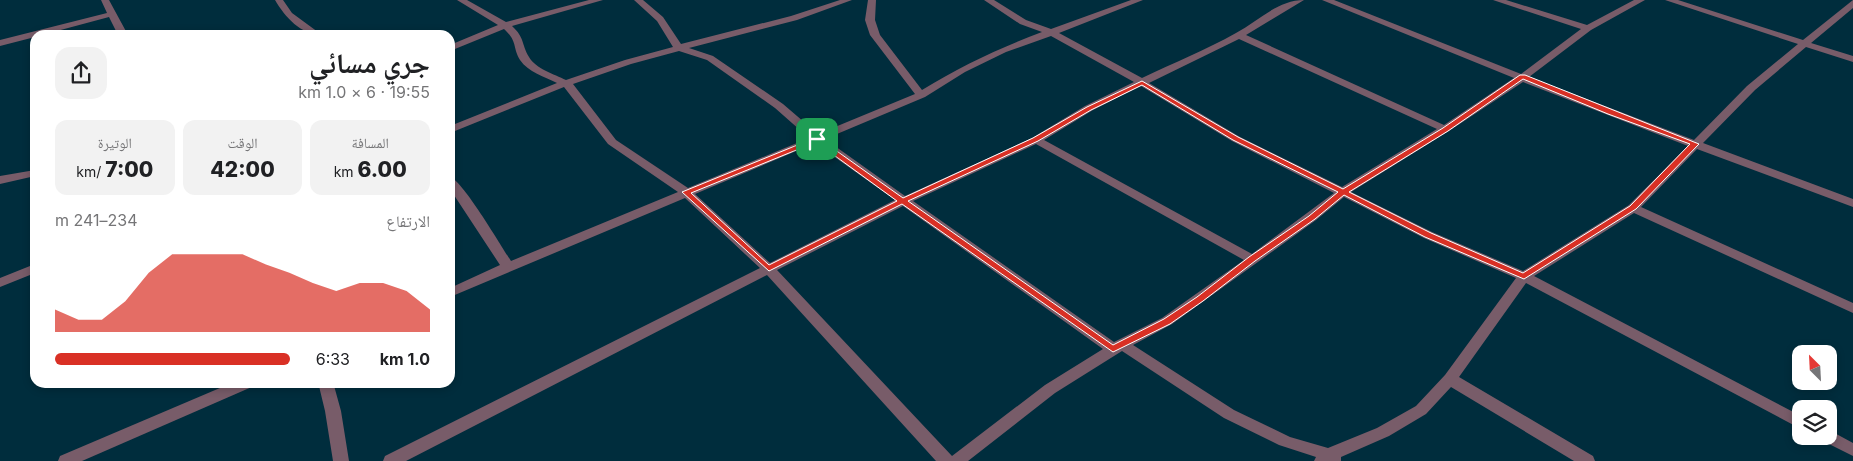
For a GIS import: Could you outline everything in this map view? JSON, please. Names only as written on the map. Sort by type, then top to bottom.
[{"type":"street","points":[[105,0],[120,30]]},
{"type":"street","points":[[279,0],[289,15],[311,30]]},
{"type":"street","points":[[461,0],[505,25],[517,36],[524,59],[539,72],[567,84],[612,142],[686,192],[769,269],[946,461]]},
{"type":"street","points":[[455,46],[505,25],[599,0]]},
{"type":"street","points":[[638,0],[660,19],[679,48],[710,58],[779,106],[817,139],[902,201],[1118,346],[1229,414],[1285,441],[1329,459],[1383,432],[1421,410],[1450,378],[1524,276],[1633,208],[1751,88],[1853,4]]},
{"type":"street","points":[[455,128],[627,62],[808,14],[848,0]]},
{"type":"street","points":[[872,0],[870,20],[874,35],[921,95]]},
{"type":"street","points":[[988,0],[1023,22],[1053,33],[1236,139],[1428,235],[1524,276],[1792,418]]},
{"type":"street","points":[[455,291],[686,192],[921,95],[961,70],[986,58],[1139,0]]},
{"type":"street","points":[[391,461],[902,201],[1036,140],[1089,108],[1239,35],[1276,12],[1300,0]]},
{"type":"street","points":[[1326,0],[1610,113],[1853,203]]},
{"type":"street","points":[[1497,0],[1588,28]]},
{"type":"street","points":[[957,461],[1050,389],[1118,346],[1167,321],[1312,217],[1343,192],[1445,130],[1522,77],[1588,28],[1641,0]]},
{"type":"street","points":[[1669,0],[1853,59]]},
{"type":"street","points":[[50,30],[112,14]]},
{"type":"street","points":[[0,43],[30,35]]},
{"type":"street","points":[[1239,35],[1445,130]]},
{"type":"street","points":[[1036,140],[1252,259]]},
{"type":"street","points":[[0,180],[30,174]]},
{"type":"street","points":[[455,187],[508,267]]},
{"type":"street","points":[[1633,208],[1853,308]]},
{"type":"street","points":[[0,283],[30,270]]},
{"type":"street","points":[[1450,378],[1587,461]]},
{"type":"street","points":[[66,461],[235,388]]},
{"type":"street","points":[[327,388],[333,411],[341,461]]},
{"type":"street","points":[[1837,442],[1853,450]]},
{"type":"route","points":[[817,139],[686,192],[769,269],[902,201],[1036,140],[1089,108],[1142,83],[1236,139],[1343,192],[1445,130],[1522,77],[1610,113],[1695,144],[1633,208],[1524,276],[1428,235],[1343,192],[1200,299],[1167,321],[1113,349],[902,201],[817,139]]}]
